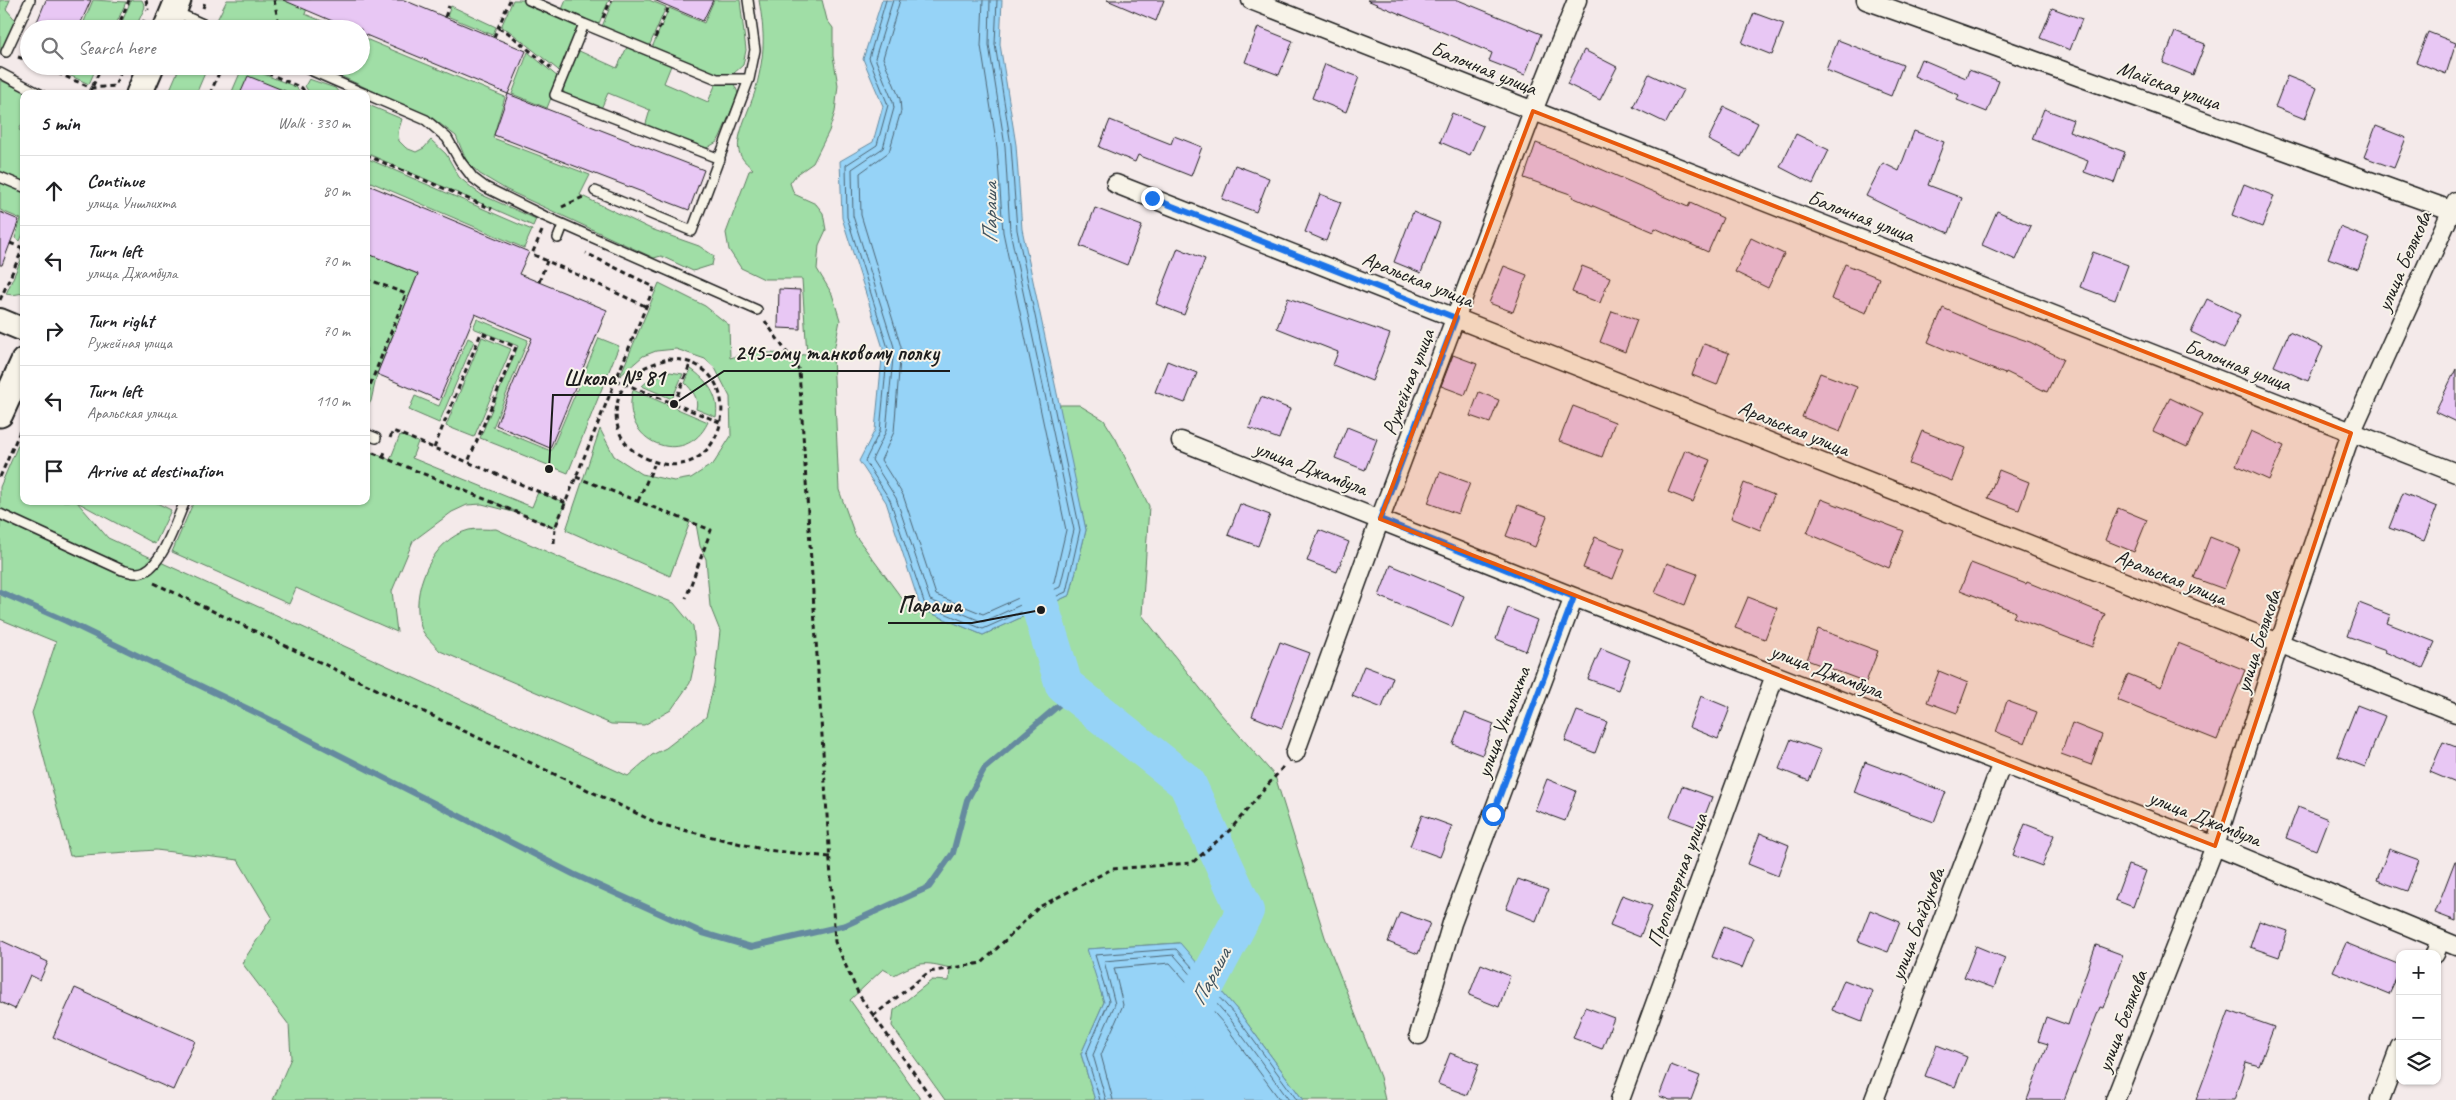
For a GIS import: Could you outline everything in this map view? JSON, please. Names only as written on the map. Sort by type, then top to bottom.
[{"type":"main road","points":[[141,90],[147,75]]},
{"type":"main road","points":[[0,414],[20,370]]},
{"type":"street","name":"Балочная улица","points":[[1251,0],[2351,434],[2456,473]]},
{"type":"street","name":"Ружейная улица","points":[[1295,753],[1380,519],[1533,111],[1578,0]]},
{"type":"street","name":"Майская улица","points":[[1866,0],[2454,208]]},
{"type":"street","name":"Аральская улица","points":[[1116,184],[2456,713]]},
{"type":"street","name":"улица Белякова","points":[[2115,1100],[2216,846],[2279,644],[2351,434],[2454,208]]},
{"type":"street","points":[[0,320],[20,328]]},
{"type":"street","name":"улица Джамбула","points":[[1181,441],[1574,597],[2216,846],[2444,947]]},
{"type":"street","name":"улица Уншлихта","points":[[1420,1035],[1452,923],[1574,597]]},
{"type":"street","name":"Пропеллерная улица","points":[[1620,1100],[1775,675]]},
{"type":"street","name":"улица Байдукова","points":[[1874,1100],[2002,763]]},
{"type":"street","points":[[2380,1100],[2396,1058]]},
{"type":"lane","points":[[21,20],[30,0]]},
{"type":"lane","points":[[528,0],[717,79],[749,79]]},
{"type":"lane","points":[[595,192],[692,231],[749,79],[755,50],[748,0]]},
{"type":"lane","points":[[173,13],[191,20]]},
{"type":"lane","points":[[6,52],[20,22]]},
{"type":"lane","points":[[584,24],[555,95],[720,159]]},
{"type":"lane","points":[[1,74],[32,90]]},
{"type":"lane","points":[[321,75],[355,90]]},
{"type":"lane","points":[[370,96],[426,120],[447,138],[460,161],[473,178],[485,187],[563,225],[757,310]]},
{"type":"lane","points":[[0,177],[20,185]]},
{"type":"lane","points":[[558,238],[563,225]]},
{"type":"lane","points":[[370,436],[376,438]]},
{"type":"lane","points":[[0,514],[122,570],[136,574],[152,567],[164,548],[182,505]]},
{"type":"path","points":[[122,20],[130,0]]},
{"type":"path","points":[[274,0],[278,20]]},
{"type":"path","points":[[494,37],[510,0]]},
{"type":"path","points":[[445,17],[449,6]]},
{"type":"path","points":[[649,51],[669,6]]},
{"type":"path","points":[[498,28],[508,32],[563,77]]},
{"type":"path","points":[[62,75],[92,88],[115,86],[119,75]]},
{"type":"path","points":[[92,88],[98,75]]},
{"type":"path","points":[[212,90],[218,75]]},
{"type":"path","points":[[272,75],[303,90]]},
{"type":"path","points":[[370,157],[498,212]]},
{"type":"path","points":[[544,216],[595,192]]},
{"type":"path","points":[[533,227],[654,287],[614,380],[555,528],[554,543]]},
{"type":"path","points":[[542,230],[532,254],[645,306]]},
{"type":"path","points":[[10,243],[20,246]]},
{"type":"path","points":[[0,300],[20,254]]},
{"type":"path","points":[[539,282],[547,261]]},
{"type":"path","points":[[370,281],[406,294],[370,383]]},
{"type":"path","points":[[757,310],[799,370],[835,942],[859,995],[933,1100]]},
{"type":"path","points":[[434,448],[480,333],[516,347],[468,462]]},
{"type":"path","points":[[668,359],[685,359],[691,362],[701,366],[718,387],[722,423],[710,448],[698,459],[681,464],[657,464],[632,450],[618,430],[615,416],[626,383],[653,363],[668,359]]},
{"type":"path","points":[[674,404],[691,362]]},
{"type":"path","points":[[614,380],[626,383],[722,423]]},
{"type":"path","points":[[0,477],[20,431]]},
{"type":"path","points":[[383,457],[393,431],[566,503]]},
{"type":"path","points":[[370,452],[555,528]]},
{"type":"path","points":[[638,501],[654,465]]},
{"type":"path","points":[[576,477],[711,530],[686,598]]},
{"type":"path","points":[[136,574],[660,824],[766,850],[830,857]]},
{"type":"path","points":[[874,1016],[929,972],[982,963],[1039,907],[1112,869],[1192,863],[1230,830],[1295,753]]},
{"type":"highlighted area","points":[[1533,111],[2351,433],[2215,846],[1380,519]]},
{"type":"green space","points":[[0,0],[10,0],[6,9],[19,24],[5,55],[0,53]]},
{"type":"green space","points":[[93,0],[126,2],[118,20],[85,20]]},
{"type":"green space","points":[[131,0],[142,0],[145,7],[139,20],[123,20]]},
{"type":"green space","points":[[227,0],[310,0],[305,14],[319,20],[217,20]]},
{"type":"green space","points":[[513,0],[525,0],[576,24],[578,27],[562,73],[508,30],[501,27]]},
{"type":"green space","points":[[566,0],[609,0],[597,28],[561,12]]},
{"type":"green space","points":[[613,0],[649,0],[666,7],[648,49],[601,29]]},
{"type":"green space","points":[[714,0],[740,0],[746,50],[743,65],[733,74],[718,76],[651,50],[669,8],[704,23]]},
{"type":"green space","points":[[759,0],[822,0],[827,20],[833,28],[833,56],[838,85],[835,112],[829,131],[813,163],[796,175],[790,183],[794,194],[816,204],[823,213],[826,230],[819,245],[817,269],[832,294],[840,320],[833,356],[839,490],[855,535],[915,616],[921,609],[983,635],[1070,595],[1086,530],[1057,405],[1079,405],[1104,420],[1116,439],[1149,506],[1142,615],[1219,712],[1275,776],[1325,937],[1380,1077],[1385,1100],[1303,1100],[1239,1012],[1179,943],[1088,949],[1104,1002],[1081,1054],[1095,1100],[945,1100],[892,1026],[894,1010],[932,980],[949,981],[950,968],[933,964],[921,964],[894,975],[883,969],[850,1000],[921,1100],[273,1100],[291,1058],[289,1025],[242,963],[272,917],[238,860],[156,850],[70,856],[32,713],[56,642],[0,619],[0,487],[20,440],[20,505],[80,505],[108,538],[628,776],[652,755],[666,748],[706,717],[714,684],[720,631],[710,606],[706,559],[700,546],[696,524],[690,522],[670,576],[566,530],[600,429],[614,456],[642,474],[674,481],[691,478],[714,463],[731,436],[730,397],[715,368],[705,359],[676,349],[656,351],[643,356],[620,376],[659,283],[705,306],[729,325],[730,358],[751,352],[807,355],[802,279],[764,279],[741,268],[729,250],[726,233],[749,171],[753,169],[741,156],[738,145],[756,88],[761,64],[762,24]]},
{"type":"green space","points":[[451,6],[496,27],[493,35],[447,16]]},
{"type":"green space","points":[[370,41],[505,97],[493,138],[590,175],[580,195],[651,229],[699,246],[714,256],[712,265],[693,271],[661,256],[654,258],[507,190],[480,174],[467,162],[456,136],[435,120],[338,75],[370,75]]},
{"type":"green space","points":[[628,45],[672,63],[664,83],[708,102],[717,81],[734,84],[738,93],[736,100],[717,142],[705,149],[645,127],[650,110],[608,93],[600,111],[566,97],[562,88],[577,50],[617,68]]},
{"type":"green space","points":[[528,52],[559,78],[547,108],[512,94]]},
{"type":"green space","points":[[69,75],[93,75],[89,84]]},
{"type":"green space","points":[[176,75],[204,75],[198,90],[170,90]]},
{"type":"green space","points":[[239,75],[266,75],[296,87],[299,90],[233,90]]},
{"type":"green space","points":[[309,79],[337,90],[308,90],[305,86]]},
{"type":"green space","points":[[0,80],[21,90],[19,130],[20,180],[0,172]]},
{"type":"green space","points":[[370,106],[402,119],[398,132],[399,141],[406,148],[416,152],[424,148],[431,140],[446,154],[459,177],[472,188],[482,195],[536,219],[533,226],[370,155]]},
{"type":"green space","points":[[370,160],[532,230],[524,248],[370,182]]},
{"type":"green space","points":[[0,181],[20,189],[20,219],[0,210]]},
{"type":"green space","points":[[20,222],[20,241],[15,238]]},
{"type":"green space","points":[[370,255],[418,274],[377,374],[370,403]]},
{"type":"green space","points":[[20,262],[20,294],[6,294]]},
{"type":"green space","points":[[477,319],[528,340],[493,427],[551,451],[599,338],[619,346],[568,473],[480,438],[518,346],[473,328]]},
{"type":"green space","points":[[482,337],[511,349],[474,437],[446,426]]},
{"type":"green space","points":[[468,338],[474,341],[439,423],[409,410],[415,396],[439,406]]},
{"type":"green space","points":[[691,369],[702,378],[711,390],[716,403],[716,417],[696,409],[696,398],[685,383]]},
{"type":"green space","points":[[670,372],[683,374],[672,399],[642,386],[651,378]]},
{"type":"green space","points":[[633,390],[708,422],[698,437],[685,445],[671,447],[657,444],[644,436],[635,424],[631,408]]},
{"type":"green space","points":[[400,435],[418,442],[412,458],[532,507],[538,492],[566,503],[555,528],[494,502],[517,513],[482,504],[467,505],[452,512],[413,541],[392,591],[397,632],[296,588],[289,604],[172,552],[192,505],[370,505],[370,452],[390,460]]},
{"type":"green space","points":[[83,505],[161,505],[171,510],[155,544]]},
{"type":"green space","points":[[472,529],[496,529],[570,562],[674,603],[693,626],[696,655],[690,683],[671,710],[644,725],[611,724],[440,651],[422,630],[418,613],[421,583],[427,569],[434,555],[456,535]]},
{"type":"water","points":[[882,0],[1002,0],[1000,44],[1016,145],[1022,229],[1086,530],[1070,595],[983,635],[921,609],[886,502],[859,461],[875,430],[883,348],[842,218],[840,161],[873,142],[883,106],[863,59]]},
{"type":"water","points":[[1180,943],[1239,1012],[1303,1100],[1095,1100],[1081,1054],[1104,1002],[1087,949]]},
{"type":"building","points":[[46,0],[91,0],[82,20],[38,20]]},
{"type":"building","points":[[283,0],[404,0],[526,51],[508,94],[370,37],[370,20],[330,20]]},
{"type":"building","points":[[654,0],[713,0],[703,21]]},
{"type":"building","points":[[1107,0],[1164,0],[1156,21]]},
{"type":"building","points":[[1367,0],[1458,0],[1541,34],[1525,75],[1489,61],[1492,53]]},
{"type":"building","points":[[2052,8],[2082,19],[2070,50],[2040,38]]},
{"type":"building","points":[[1754,13],[1784,24],[1772,55],[1742,43]]},
{"type":"building","points":[[1258,27],[1293,41],[1279,75],[1245,62]]},
{"type":"building","points":[[2175,32],[2205,44],[2193,75],[2163,63]]},
{"type":"building","points":[[2428,32],[2456,43],[2446,74],[2416,62]]},
{"type":"building","points":[[1838,40],[1903,65],[1891,96],[1826,70]]},
{"type":"building","points":[[1584,50],[1617,67],[1600,100],[1567,84]]},
{"type":"building","points":[[1921,59],[1966,78],[1969,70],[1999,81],[1987,112],[1957,100],[1959,95],[1914,76]]},
{"type":"building","points":[[1325,64],[1359,77],[1346,112],[1312,98]]},
{"type":"building","points":[[1649,74],[1683,90],[1666,123],[1633,107]]},
{"type":"building","points":[[248,76],[283,90],[242,90]]},
{"type":"building","points":[[2287,76],[2317,88],[2305,119],[2275,107]]},
{"type":"building","points":[[508,94],[704,170],[689,210],[494,135]]},
{"type":"building","points":[[1724,107],[1758,123],[1741,157],[1708,140]]},
{"type":"building","points":[[2044,109],[2073,120],[2069,131],[2125,152],[2114,183],[2084,172],[2088,161],[2032,139]]},
{"type":"building","points":[[1452,113],[1483,126],[1470,155],[1440,142]]},
{"type":"building","points":[[1110,120],[1171,144],[1174,136],[1202,147],[1191,176],[1138,155],[1135,162],[1099,147]]},
{"type":"building","points":[[2376,126],[2406,138],[2394,168],[2364,157]]},
{"type":"building","points":[[1914,131],[1944,142],[1928,185],[1962,198],[1949,233],[1866,196],[1883,163],[1899,171]]},
{"type":"building","points":[[1796,134],[1829,150],[1813,184],[1780,167]]},
{"type":"building","points":[[1536,143],[1571,156],[1688,207],[1690,203],[1723,218],[1708,252],[1655,228],[1654,232],[1572,197],[1573,195],[1524,178]]},
{"type":"building","points":[[1235,165],[1269,178],[1256,212],[1222,199]]},
{"type":"building","points":[[2244,184],[2274,196],[2262,227],[2232,215]]},
{"type":"building","points":[[370,186],[529,252],[519,274],[607,310],[550,448],[496,425],[532,338],[475,314],[439,400],[377,374],[418,274],[370,255]]},
{"type":"building","points":[[1320,194],[1341,202],[1326,241],[1305,232]]},
{"type":"building","points":[[1095,208],[1142,226],[1127,265],[1080,246]]},
{"type":"building","points":[[1997,211],[2031,226],[2016,260],[1982,245]]},
{"type":"building","points":[[0,212],[19,220],[2,265],[0,265]]},
{"type":"building","points":[[1413,212],[1440,223],[1421,273],[1394,262]]},
{"type":"building","points":[[2340,227],[2370,239],[2358,269],[2328,258]]},
{"type":"building","points":[[1751,238],[1784,254],[1768,288],[1735,272]]},
{"type":"building","points":[[1178,248],[1205,259],[1184,315],[1156,304]]},
{"type":"building","points":[[2093,252],[2128,265],[2115,300],[2080,287]]},
{"type":"building","points":[[1845,264],[1879,278],[1866,313],[1831,299]]},
{"type":"building","points":[[1504,266],[1527,275],[1513,312],[1489,303]]},
{"type":"building","points":[[1582,266],[1610,277],[1600,303],[1572,292]]},
{"type":"building","points":[[779,289],[800,290],[800,329],[778,328]]},
{"type":"building","points":[[1288,298],[1390,334],[1372,381],[1333,365],[1338,352],[1277,328]]},
{"type":"building","points":[[2207,299],[2240,315],[2224,348],[2191,332]]},
{"type":"building","points":[[1943,308],[1984,326],[2030,342],[2063,359],[2047,392],[2006,372],[2005,374],[1928,342]]},
{"type":"building","points":[[1612,311],[1637,320],[1625,352],[1600,342]]},
{"type":"building","points":[[2289,332],[2323,347],[2308,381],[2274,366]]},
{"type":"building","points":[[1704,344],[1729,353],[1717,385],[1692,375]]},
{"type":"building","points":[[1453,355],[1477,364],[1465,395],[1441,386]]},
{"type":"building","points":[[1167,361],[1197,373],[1185,403],[1155,392]]},
{"type":"building","points":[[2456,369],[2456,422],[2435,412]]},
{"type":"building","points":[[1820,373],[1857,387],[1840,432],[1802,417]]},
{"type":"building","points":[[1479,392],[1499,400],[1490,423],[1470,416]]},
{"type":"building","points":[[1261,397],[1290,409],[1279,439],[1249,428]]},
{"type":"building","points":[[2170,398],[2203,414],[2187,447],[2153,431]]},
{"type":"building","points":[[1573,406],[1615,422],[1602,457],[1559,441]]},
{"type":"building","points":[[1347,427],[1377,439],[1365,470],[1335,458]]},
{"type":"building","points":[[1922,431],[1965,448],[1952,481],[1909,464]]},
{"type":"building","points":[[2251,431],[2284,446],[2269,480],[2236,465]]},
{"type":"building","points":[[1685,450],[1710,460],[1693,502],[1668,492]]},
{"type":"building","points":[[1999,470],[2029,482],[2019,510],[1988,498]]},
{"type":"building","points":[[1440,472],[1470,483],[1458,514],[1428,503]]},
{"type":"building","points":[[1744,483],[1774,495],[1760,530],[1731,518]]},
{"type":"building","points":[[2403,493],[2437,507],[2424,541],[2389,528]]},
{"type":"building","points":[[1821,499],[1904,531],[1889,568],[1807,533]]},
{"type":"building","points":[[1240,504],[1270,515],[1258,546],[1228,535]]},
{"type":"building","points":[[1518,505],[1547,516],[1535,547],[1506,536]]},
{"type":"building","points":[[2118,508],[2147,520],[2134,552],[2105,540]]},
{"type":"building","points":[[1319,530],[1349,542],[1337,572],[1307,561]]},
{"type":"building","points":[[1595,537],[1625,549],[1613,579],[1583,568]]},
{"type":"building","points":[[2210,537],[2240,549],[2224,589],[2194,578]]},
{"type":"building","points":[[1667,563],[1697,574],[1685,605],[1655,593]]},
{"type":"building","points":[[1971,563],[2026,584],[2027,582],[2105,614],[2092,647],[2013,617],[2016,612],[1960,590]]},
{"type":"building","points":[[1391,565],[1464,596],[1452,627],[1379,596]]},
{"type":"building","points":[[1748,597],[1777,608],[1765,639],[1735,628]]},
{"type":"building","points":[[2359,603],[2390,615],[2387,623],[2435,642],[2423,668],[2385,652],[2386,650],[2347,636]]},
{"type":"building","points":[[1508,608],[1537,620],[1526,651],[1496,639]]},
{"type":"building","points":[[1818,629],[1878,651],[1866,682],[1807,660]]},
{"type":"building","points":[[1280,642],[1310,653],[1282,728],[1252,716]]},
{"type":"building","points":[[2178,643],[2245,670],[2217,740],[2117,700],[2128,674],[2161,687]]},
{"type":"building","points":[[1601,648],[1630,660],[1618,690],[1588,679]]},
{"type":"building","points":[[1364,666],[1393,677],[1382,708],[1352,696]]},
{"type":"building","points":[[1939,671],[1968,683],[1957,713],[1927,702]]},
{"type":"building","points":[[1701,696],[1730,708],[1718,739],[1689,727]]},
{"type":"building","points":[[2007,701],[2037,712],[2025,743],[1996,732]]},
{"type":"building","points":[[2357,705],[2385,716],[2365,767],[2337,756]]},
{"type":"building","points":[[1577,711],[1607,722],[1595,753],[1565,741]]},
{"type":"building","points":[[1465,713],[1494,724],[1482,755],[1453,744]]},
{"type":"building","points":[[2072,723],[2102,735],[2091,765],[2061,754]]},
{"type":"building","points":[[1791,739],[1821,750],[1809,781],[1779,769]]},
{"type":"building","points":[[2443,742],[2456,747],[2456,783],[2430,772]]},
{"type":"building","points":[[1865,762],[1946,792],[1934,822],[1854,792]]},
{"type":"building","points":[[1547,779],[1576,791],[1565,821],[1535,810]]},
{"type":"building","points":[[1682,786],[1712,797],[1700,828],[1670,817]]},
{"type":"building","points":[[2298,807],[2328,819],[2316,850],[2286,838]]},
{"type":"building","points":[[1422,815],[1452,826],[1440,857],[1410,846]]},
{"type":"building","points":[[2025,824],[2054,835],[2042,866],[2013,855]]},
{"type":"building","points":[[1760,833],[1789,845],[1778,876],[1748,864]]},
{"type":"building","points":[[2389,849],[2419,860],[2407,891],[2377,880]]},
{"type":"building","points":[[2456,861],[2456,921],[2435,913]]},
{"type":"building","points":[[2128,865],[2146,871],[2133,907],[2115,900]]},
{"type":"building","points":[[1518,879],[1548,890],[1536,921],[1506,909]]},
{"type":"building","points":[[1622,895],[1652,906],[1640,937],[1610,925]]},
{"type":"building","points":[[1870,910],[1900,922],[1888,952],[1858,941]]},
{"type":"building","points":[[1400,912],[1430,923],[1418,954],[1388,942]]},
{"type":"building","points":[[2259,921],[2288,931],[2279,957],[2250,947]]},
{"type":"building","points":[[1724,926],[1754,938],[1742,968],[1712,957]]},
{"type":"building","points":[[0,940],[48,962],[40,980],[30,975],[15,1009],[0,1002]]},
{"type":"building","points":[[2346,943],[2396,963],[2396,979],[2389,994],[2333,971]]},
{"type":"building","points":[[2096,945],[2123,955],[2104,1008],[2100,1007],[2064,1100],[2027,1100],[2048,1044],[2038,1041],[2046,1017],[2068,1025]]},
{"type":"building","points":[[1976,946],[2005,958],[1994,988],[1964,977]]},
{"type":"building","points":[[1481,964],[1510,976],[1499,1007],[1469,995]]},
{"type":"building","points":[[1844,980],[1873,991],[1862,1022],[1832,1010]]},
{"type":"building","points":[[75,988],[195,1041],[173,1090],[53,1037]]},
{"type":"building","points":[[1585,1007],[1614,1018],[1602,1049],[1573,1038]]},
{"type":"building","points":[[2229,1011],[2274,1027],[2259,1066],[2246,1062],[2234,1100],[2196,1100]]},
{"type":"building","points":[[1937,1045],[1967,1057],[1955,1087],[1925,1076]]},
{"type":"building","points":[[1450,1053],[1479,1064],[1467,1095],[1438,1084]]},
{"type":"building","points":[[1671,1065],[1700,1076],[1691,1100],[1670,1100],[1659,1096]]},
{"type":"waterway","name":"Параша","points":[[1026,560],[1064,685],[1187,783],[1245,911],[1188,1019],[1225,1100]]},
{"type":"waterway","points":[[0,592],[66,621],[261,715],[573,874],[703,933],[751,947],[846,925],[929,887],[953,853],[967,800],[984,769],[1073,693]]},
{"type":"place","name":"245-ому танковому полку","points":[[674,404]]},
{"type":"place","name":"Школа № 81","points":[[549,469]]},
{"type":"place","name":"Параша","points":[[1041,610]]},
{"type":"route","points":[[1152,198],[1456,318],[1380,519],[1574,597],[1493,814]]}]
